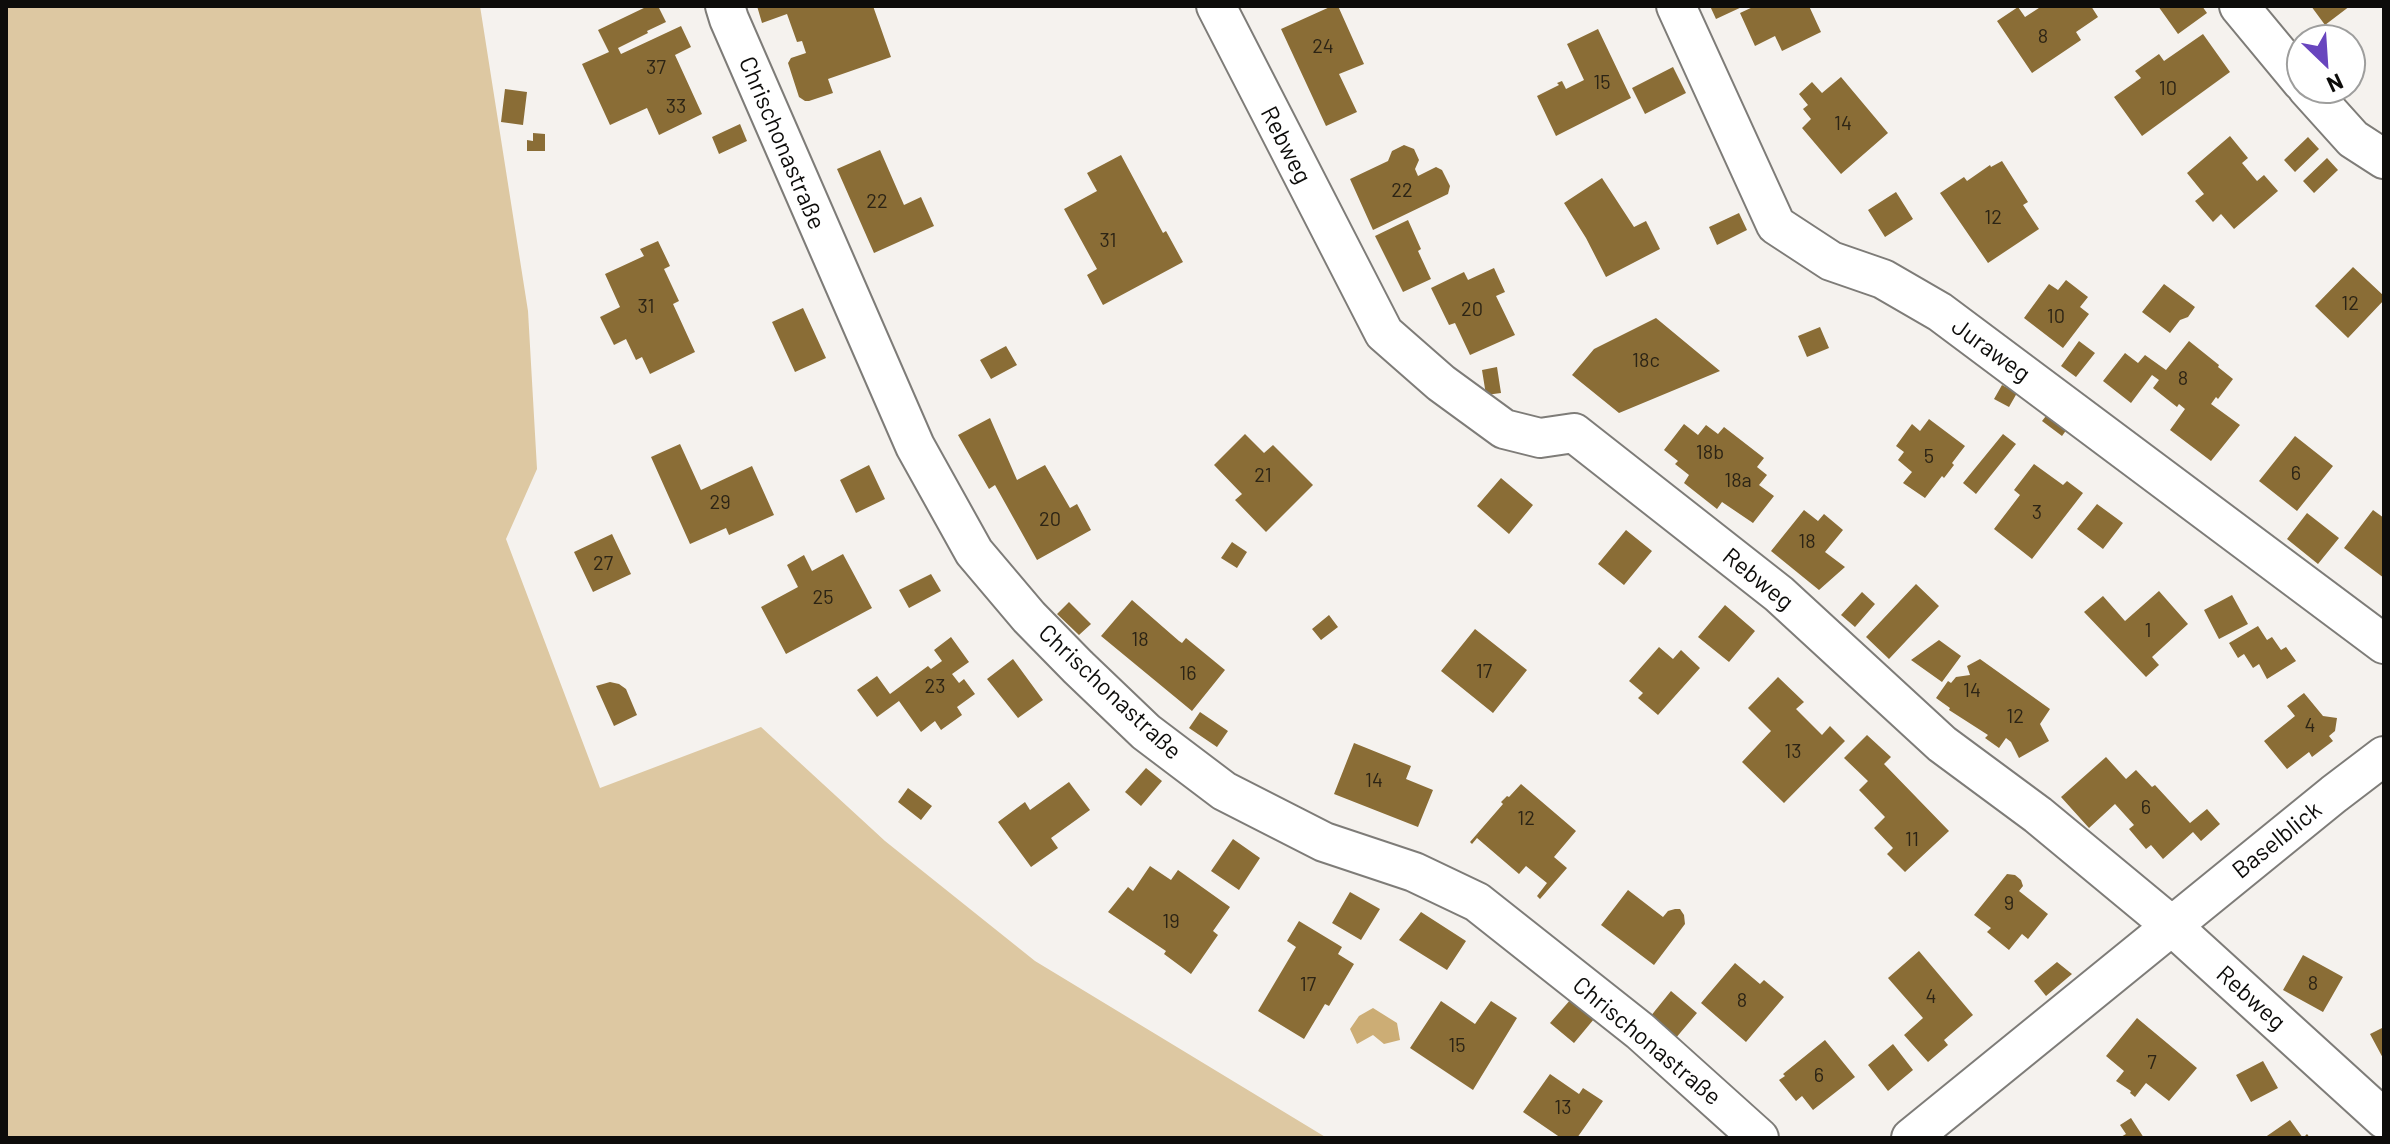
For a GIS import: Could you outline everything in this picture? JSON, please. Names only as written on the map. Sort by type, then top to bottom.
[{"type":"street","name":"Chrischonastraße","points":[[725,6],[915,446],[974,552],[1029,617],[1146,732],[1224,791],[1324,842],[1414,872],[1477,902],[1640,1031],[1759,1138]]},
{"type":"street","name":"Rebweg","points":[[1216,6],[1384,333],[1441,383],[1504,429],[1540,438],[1574,433],[1779,594],[1942,744],[2038,815],[2172,926],[2384,1119]]},
{"type":"street","name":"Juraweg","points":[[1676,6],[1776,225],[1831,261],[1883,279],[1940,312],[2384,644]]},
{"type":"street","points":[[2239,6],[2286,63]]},
{"type":"street","points":[[2321,104],[2353,139],[2384,159]]},
{"type":"street","name":"Baselblick","points":[[2172,926],[2384,756]]},
{"type":"street","points":[[1911,1138],[2172,926]]},
{"type":"shaded area","points":[[6,6],[480,6],[528,311],[537,469],[506,539],[600,788],[761,727],[885,841],[1035,961],[1327,1138],[6,1138]]},
{"type":"shaded area","points":[[1373,1008],[1397,1023],[1400,1040],[1384,1044],[1373,1035],[1357,1044],[1350,1029],[1359,1016]]},
{"type":"building","points":[[648,6],[658,6],[666,22],[618,48],[621,54],[681,26],[691,47],[675,55],[702,114],[659,135],[647,108],[610,125],[582,64],[609,52],[598,30]]},
{"type":"building","points":[[757,6],[873,6],[891,57],[828,79],[833,93],[805,101],[799,97],[788,63],[791,58],[806,53],[802,41],[797,42],[787,14],[762,23]]},
{"type":"building","points":[[1338,6],[1364,64],[1339,74],[1357,112],[1326,126],[1281,29]]},
{"type":"building","points":[[1710,6],[1744,6],[1716,19]]},
{"type":"building","points":[[1755,6],[1809,6],[1821,32],[1782,51],[1775,36],[1755,46],[1740,13]]},
{"type":"building","points":[[2042,6],[2091,6],[2098,17],[2076,32],[2081,40],[2032,73],[1997,21],[2018,7],[2025,17]]},
{"type":"building","points":[[2158,6],[2202,6],[2207,13],[2178,34]]},
{"type":"building","points":[[2311,6],[2350,6],[2326,24]]},
{"type":"building","points":[[1598,29],[1631,98],[1556,136],[1537,96],[1562,81],[1566,89],[1584,80],[1567,44]]},
{"type":"building","points":[[2203,34],[2230,72],[2142,136],[2114,97],[2141,78],[2135,71],[2159,54],[2164,61]]},
{"type":"building","points":[[1673,67],[1686,93],[1645,114],[1632,88]]},
{"type":"building","points":[[1841,77],[1888,133],[1841,174],[1802,128],[1811,119],[1803,109],[1808,105],[1799,94],[1812,82],[1822,93]]},
{"type":"building","points":[[505,89],[527,92],[523,125],[501,122]]},
{"type":"building","points":[[740,124],[747,141],[719,154],[712,137]]},
{"type":"building","points":[[533,133],[545,134],[545,151],[527,151],[527,140],[533,141]]},
{"type":"building","points":[[2230,136],[2248,158],[2242,163],[2257,181],[2264,175],[2278,191],[2234,229],[2221,214],[2213,222],[2195,201],[2204,194],[2187,173]]},
{"type":"building","points":[[2308,137],[2319,149],[2295,172],[2284,160]]},
{"type":"building","points":[[1404,145],[1414,149],[1419,160],[1415,169],[1418,176],[1436,167],[1442,170],[1450,186],[1448,194],[1373,230],[1350,179],[1388,161],[1392,151]]},
{"type":"building","points":[[880,150],[904,205],[921,197],[934,226],[874,253],[837,169]]},
{"type":"building","points":[[1121,155],[1163,233],[1166,231],[1183,262],[1103,305],[1087,275],[1097,269],[1064,209],[1097,191],[1087,173]]},
{"type":"building","points":[[2327,158],[2338,170],[2314,193],[2303,181]]},
{"type":"building","points":[[2002,161],[2028,202],[2023,205],[2039,229],[1988,263],[1940,193],[1964,177],[1967,181],[1990,165]]},
{"type":"building","points":[[1602,178],[1634,227],[1646,221],[1660,249],[1606,277],[1564,203]]},
{"type":"building","points":[[1896,192],[1913,219],[1885,237],[1868,210]]},
{"type":"building","points":[[1739,213],[1747,230],[1717,245],[1709,227]]},
{"type":"building","points":[[1408,220],[1431,279],[1403,292],[1375,236]]},
{"type":"building","points":[[658,241],[670,266],[664,269],[679,301],[673,304],[695,352],[650,374],[642,357],[636,360],[626,339],[614,345],[600,317],[620,307],[605,274],[644,256],[640,249]]},
{"type":"building","points":[[2353,267],[2384,296],[2384,300],[2348,338],[2315,306]]},
{"type":"building","points":[[1494,268],[1505,292],[1496,296],[1515,335],[1470,355],[1455,323],[1449,325],[1431,288],[1464,272],[1468,280]]},
{"type":"building","points":[[2066,280],[2088,297],[2080,307],[2089,314],[2063,348],[2024,318],[2049,284],[2058,290]]},
{"type":"building","points":[[2164,284],[2195,307],[2170,333],[2142,312]]},
{"type":"building","points":[[803,308],[826,358],[795,372],[772,322]]},
{"type":"building","points":[[1656,318],[1720,371],[1619,413],[1572,375],[1594,349]]},
{"type":"building","points":[[1820,327],[1829,348],[1807,357],[1798,336]]},
{"type":"building","points":[[2079,341],[2095,353],[2076,377],[2061,366]]},
{"type":"building","points":[[2189,341],[2233,379],[2211,404],[2240,425],[2211,461],[2170,430],[2185,409],[2179,404],[2177,407],[2153,388],[2159,380],[2152,375],[2131,403],[2103,381],[2125,353],[2138,363],[2145,355],[2166,370]]},
{"type":"building","points":[[1006,346],[1017,365],[991,379],[980,360]]},
{"type":"building","points":[[1497,367],[1501,393],[1486,395],[1482,370]]},
{"type":"building","points":[[2002,385],[2017,393],[2009,407],[1994,399]]},
{"type":"building","points":[[2050,411],[2070,425],[2062,436],[2042,421]]},
{"type":"building","points":[[990,418],[1017,480],[1045,465],[1070,508],[1077,504],[1091,530],[1037,560],[995,485],[989,489],[958,435]]},
{"type":"building","points":[[1929,419],[1965,446],[1944,478],[1942,476],[1925,498],[1903,483],[1912,472],[1898,460],[1904,452],[1896,446],[1912,424],[1920,431]]},
{"type":"building","points":[[1684,424],[1698,435],[1706,425],[1718,434],[1724,427],[1764,458],[1757,467],[1767,475],[1759,485],[1774,496],[1753,523],[1722,502],[1717,509],[1684,483],[1689,475],[1664,450]]},
{"type":"building","points":[[1245,434],[1264,453],[1273,445],[1313,485],[1266,532],[1235,500],[1242,494],[1214,465]]},
{"type":"building","points":[[2003,434],[2016,444],[1976,494],[1963,483]]},
{"type":"building","points":[[2295,436],[2333,466],[2297,511],[2259,481]]},
{"type":"building","points":[[680,444],[701,490],[752,466],[774,515],[729,535],[726,528],[690,544],[651,457]]},
{"type":"building","points":[[2034,464],[2063,485],[2067,481],[2083,493],[2032,559],[1994,529],[2020,495],[2014,490]]},
{"type":"building","points":[[869,465],[885,499],[856,513],[840,480]]},
{"type":"building","points":[[1501,478],[1533,505],[1509,534],[1477,506]]},
{"type":"building","points":[[2097,504],[2123,523],[2103,549],[2077,529]]},
{"type":"building","points":[[1804,510],[1818,521],[1824,514],[1843,530],[1825,552],[1845,567],[1819,590],[1771,551]]},
{"type":"building","points":[[2373,510],[2384,518],[2384,578],[2344,548]]},
{"type":"building","points":[[2307,513],[2339,538],[2318,564],[2287,539]]},
{"type":"building","points":[[1626,530],[1652,551],[1624,585],[1598,564]]},
{"type":"building","points":[[612,534],[631,574],[593,592],[574,552]]},
{"type":"building","points":[[1232,542],[1247,552],[1237,568],[1221,558]]},
{"type":"building","points":[[843,554],[872,608],[786,654],[761,607],[798,587],[787,565],[804,555],[812,571]]},
{"type":"building","points":[[931,574],[941,591],[909,608],[899,590]]},
{"type":"building","points":[[1916,584],[1939,606],[1889,659],[1866,637]]},
{"type":"building","points":[[2159,591],[2188,624],[2152,657],[2159,665],[2146,677],[2084,612],[2103,596],[2125,621]]},
{"type":"building","points":[[1862,592],[1875,604],[1855,627],[1841,615]]},
{"type":"building","points":[[2232,595],[2248,624],[2219,639],[2204,610]]},
{"type":"building","points":[[1132,600],[1179,641],[1182,643],[1186,638],[1225,670],[1192,711],[1101,636]]},
{"type":"building","points":[[1069,602],[1091,624],[1079,635],[1057,614]]},
{"type":"building","points":[[1725,605],[1755,631],[1729,662],[1698,637]]},
{"type":"building","points":[[1329,615],[1338,627],[1321,640],[1312,629]]},
{"type":"building","points":[[2258,626],[2267,640],[2272,637],[2281,650],[2286,647],[2296,661],[2267,679],[2259,664],[2253,668],[2244,654],[2238,658],[2229,643]]},
{"type":"building","points":[[1475,629],[1527,670],[1493,713],[1441,671]]},
{"type":"building","points":[[951,637],[969,662],[952,674],[959,683],[964,679],[975,694],[957,707],[962,715],[941,730],[935,721],[921,732],[899,701],[877,717],[857,690],[877,676],[890,694],[928,666],[931,669],[942,661],[934,650]]},
{"type":"building","points":[[1939,640],[1961,656],[1942,682],[1911,660]]},
{"type":"building","points":[[1659,647],[1673,659],[1681,650],[1700,668],[1658,715],[1638,698],[1643,693],[1629,681]]},
{"type":"building","points":[[1013,659],[1043,700],[1018,718],[987,679]]},
{"type":"building","points":[[1980,659],[2050,709],[2040,724],[2049,741],[2019,758],[2006,738],[1999,748],[1985,738],[1988,735],[1936,698],[1948,681],[1951,683],[1956,677],[1970,675],[1967,666]]},
{"type":"building","points":[[1778,677],[1804,702],[1796,709],[1822,735],[1830,726],[1845,741],[1784,803],[1742,762],[1771,731],[1748,708]]},
{"type":"building","points":[[610,682],[626,689],[637,715],[614,726],[596,686]]},
{"type":"building","points":[[2304,693],[2323,716],[2337,718],[2335,731],[2329,736],[2333,741],[2312,757],[2309,752],[2287,769],[2264,741],[2295,716],[2287,706]]},
{"type":"building","points":[[1200,712],[1228,731],[1217,747],[1189,728]]},
{"type":"building","points":[[1867,735],[1891,757],[1884,764],[1949,831],[1905,872],[1887,854],[1893,848],[1874,828],[1885,817],[1859,790],[1868,781],[1844,758]]},
{"type":"building","points":[[1354,743],[1411,766],[1406,779],[1433,790],[1418,827],[1334,794]]},
{"type":"building","points":[[2106,757],[2126,779],[2136,770],[2152,787],[2155,785],[2190,823],[2207,809],[2220,824],[2201,841],[2193,832],[2163,859],[2151,845],[2146,849],[2129,829],[2134,825],[2115,804],[2089,828],[2061,797]]},
{"type":"building","points":[[1146,768],[1162,781],[1141,806],[1125,792]]},
{"type":"building","points":[[1069,782],[1090,810],[1051,838],[1058,848],[1031,867],[998,822],[1025,802],[1030,810]]},
{"type":"building","points":[[1521,784],[1576,831],[1554,857],[1567,868],[1540,899],[1537,896],[1547,883],[1526,866],[1519,874],[1477,838],[1472,844],[1470,842],[1503,804],[1501,802]]},
{"type":"building","points":[[908,788],[932,806],[921,820],[898,802]]},
{"type":"building","points":[[1233,839],[1260,858],[1239,890],[1211,871]]},
{"type":"building","points":[[1150,866],[1171,880],[1178,870],[1230,907],[1213,931],[1218,935],[1191,974],[1164,954],[1166,951],[1108,912],[1128,887],[1133,891]]},
{"type":"building","points":[[2007,874],[2021,880],[2023,886],[2019,891],[2048,914],[2028,939],[2022,934],[2009,950],[1987,932],[1991,928],[1974,915]]},
{"type":"building","points":[[1628,890],[1663,917],[1675,909],[1680,909],[1684,915],[1685,924],[1654,965],[1601,925]]},
{"type":"building","points":[[1350,892],[1380,909],[1361,940],[1332,923]]},
{"type":"building","points":[[1421,912],[1466,941],[1447,970],[1399,940]]},
{"type":"building","points":[[1299,921],[1342,947],[1338,954],[1354,964],[1329,1006],[1325,1004],[1304,1039],[1258,1011],[1296,947],[1287,941]]},
{"type":"building","points":[[1919,951],[1973,1015],[1944,1040],[1948,1045],[1928,1062],[1904,1035],[1923,1018],[1888,978]]},
{"type":"building","points":[[2303,955],[2343,977],[2323,1012],[2283,990]]},
{"type":"building","points":[[2057,962],[2072,974],[2046,996],[2034,981]]},
{"type":"building","points":[[1735,963],[1760,984],[1764,980],[1784,997],[1746,1042],[1701,1003]]},
{"type":"building","points":[[1671,991],[1697,1013],[1675,1039],[1650,1017]]},
{"type":"building","points":[[1571,999],[1594,1019],[1574,1043],[1550,1023]]},
{"type":"building","points":[[1441,1001],[1475,1024],[1491,1001],[1517,1018],[1473,1090],[1410,1048]]},
{"type":"building","points":[[2137,1018],[2197,1068],[2169,1101],[2146,1083],[2135,1097],[2116,1081],[2124,1071],[2106,1056]]},
{"type":"building","points":[[2384,1027],[2384,1060],[2370,1034]]},
{"type":"building","points":[[1825,1040],[1855,1077],[1813,1110],[1802,1096],[1796,1101],[1779,1080]]},
{"type":"building","points":[[1893,1044],[1913,1070],[1888,1091],[1868,1065]]},
{"type":"building","points":[[2263,1061],[2278,1088],[2251,1102],[2236,1075]]},
{"type":"building","points":[[1550,1074],[1579,1094],[1583,1088],[1603,1101],[1577,1138],[1561,1138],[1523,1112]]},
{"type":"building","points":[[2131,1118],[2144,1138],[2119,1138],[2126,1134],[2120,1125]]},
{"type":"building","points":[[2290,1120],[2303,1138],[2264,1138]]}]
